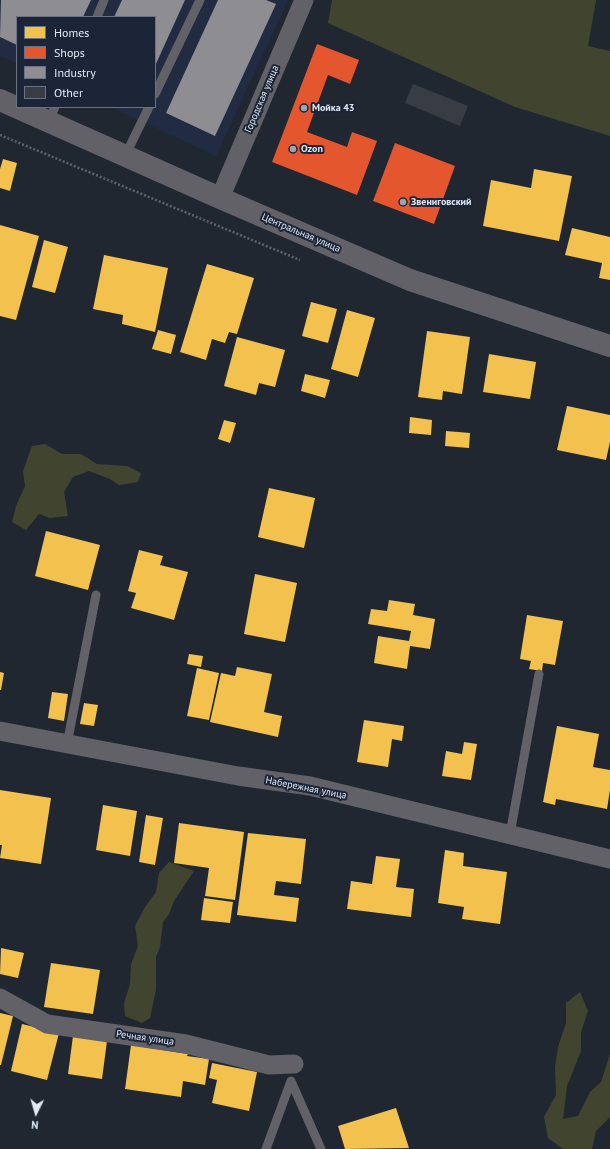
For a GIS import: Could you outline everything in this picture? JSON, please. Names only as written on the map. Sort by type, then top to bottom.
[{"type":"street","name":"Городская улица","points":[[220,198],[304,0]]},
{"type":"street","name":"Центральная улица","points":[[0,100],[16,104]]},
{"type":"street","name":"Центральная улица","points":[[30,108],[52,114],[125,156],[410,280],[610,346]]},
{"type":"street","name":"Набережная улица","points":[[0,731],[238,776],[310,786],[610,859]]},
{"type":"street","name":"Речная улица","points":[[0,998],[46,1024],[186,1044],[269,1065],[294,1064]]},
{"type":"lane","points":[[97,16],[104,0]]},
{"type":"lane","points":[[156,92],[200,0]]},
{"type":"lane","points":[[125,156],[149,108]]},
{"type":"lane","points":[[67,744],[96,595]]},
{"type":"lane","points":[[510,834],[539,674]]},
{"type":"lane","points":[[266,1149],[291,1081],[321,1149]]},
{"type":"shaded area","points":[[0,0],[288,0],[216,156],[113,108],[156,108],[156,16],[16,16],[16,63],[0,56]]},
{"type":"green space","points":[[332,0],[596,0],[588,46],[610,51],[610,136],[515,107],[328,23]]},
{"type":"green space","points":[[45,444],[62,454],[81,454],[97,464],[127,466],[141,473],[138,482],[119,485],[110,479],[89,471],[73,477],[64,492],[68,516],[50,518],[39,514],[26,530],[12,522],[16,506],[25,486],[23,471],[32,446]]},
{"type":"green space","points":[[169,862],[194,871],[174,901],[169,914],[163,922],[160,947],[156,957],[156,990],[150,1018],[142,1023],[125,1016],[124,1003],[130,984],[131,964],[138,946],[135,926],[145,907],[156,892],[159,873]]},
{"type":"green space","points":[[580,992],[588,1011],[581,1032],[581,1051],[567,1086],[563,1119],[578,1116],[590,1092],[601,1082],[610,1054],[610,1117],[596,1131],[592,1149],[563,1149],[548,1138],[544,1117],[556,1095],[555,1067],[558,1047],[566,1023],[566,1003]]},
{"type":"building: Homes","points":[[3,159],[17,163],[10,191],[0,188],[0,169]]},
{"type":"building: Homes","points":[[534,169],[572,176],[559,241],[483,226],[491,180],[531,188]]},
{"type":"building: Homes","points":[[0,225],[39,236],[16,320],[0,316]]},
{"type":"building: Homes","points":[[572,228],[610,237],[610,280],[599,278],[602,263],[565,255]]},
{"type":"building: Homes","points":[[44,240],[68,247],[55,293],[32,287]]},
{"type":"building: Homes","points":[[104,255],[168,268],[155,332],[122,324],[123,315],[93,309]]},
{"type":"building: Homes","points":[[207,264],[254,278],[237,334],[229,332],[225,343],[212,339],[206,360],[180,352]]},
{"type":"building: Homes","points":[[311,302],[337,309],[328,343],[302,336]]},
{"type":"building: Homes","points":[[347,310],[375,318],[358,377],[331,369]]},
{"type":"building: Homes","points":[[158,330],[176,335],[171,354],[152,349]]},
{"type":"building: Homes","points":[[427,331],[470,337],[462,394],[443,391],[442,400],[418,397]]},
{"type":"building: Homes","points":[[237,337],[285,350],[275,387],[259,383],[256,395],[224,386]]},
{"type":"building: Homes","points":[[489,354],[536,362],[530,399],[483,392]]},
{"type":"building: Homes","points":[[305,374],[330,380],[325,398],[301,391]]},
{"type":"building: Homes","points":[[567,406],[610,415],[610,442],[606,460],[557,450]]},
{"type":"building: Homes","points":[[410,417],[432,420],[431,435],[409,433]]},
{"type":"building: Homes","points":[[224,420],[236,423],[230,443],[218,439]]},
{"type":"building: Homes","points":[[446,431],[470,433],[469,448],[445,446]]},
{"type":"building: Homes","points":[[269,488],[315,498],[304,548],[258,537]]},
{"type":"building: Homes","points":[[46,531],[100,545],[88,590],[35,576]]},
{"type":"building: Homes","points":[[139,550],[163,556],[160,565],[188,572],[174,620],[131,608],[136,593],[128,591]]},
{"type":"building: Homes","points":[[255,574],[297,583],[285,642],[244,634]]},
{"type":"building: Homes","points":[[389,600],[415,604],[413,615],[435,619],[430,649],[410,646],[407,669],[374,663],[378,636],[409,641],[411,631],[368,624],[371,609],[387,611]]},
{"type":"building: Homes","points":[[527,615],[563,621],[555,665],[543,663],[542,671],[529,669],[531,661],[520,659]]},
{"type":"building: Homes","points":[[189,654],[203,656],[201,667],[187,664]]},
{"type":"building: Homes","points":[[237,667],[272,674],[264,712],[282,716],[278,737],[210,722],[221,673],[235,676]]},
{"type":"building: Homes","points":[[197,668],[219,673],[209,720],[187,716]]},
{"type":"building: Homes","points":[[0,672],[4,673],[1,690],[0,690]]},
{"type":"building: Homes","points":[[52,692],[68,694],[64,721],[48,718]]},
{"type":"building: Homes","points":[[84,703],[98,705],[94,726],[80,724]]},
{"type":"building: Homes","points":[[364,720],[404,726],[402,741],[392,739],[388,767],[357,762]]},
{"type":"building: Homes","points":[[557,726],[599,734],[593,767],[610,770],[610,790],[607,809],[556,799],[555,805],[543,802]]},
{"type":"building: Homes","points":[[464,742],[477,744],[471,780],[442,776],[446,751],[462,754]]},
{"type":"building: Homes","points":[[0,790],[51,798],[41,864],[0,858],[2,845],[0,845]]},
{"type":"building: Homes","points":[[103,805],[137,811],[130,856],[96,850]]},
{"type":"building: Homes","points":[[146,815],[163,818],[155,865],[139,862]]},
{"type":"building: Homes","points":[[179,823],[244,832],[235,900],[205,896],[209,868],[174,863]]},
{"type":"building: Homes","points":[[248,833],[306,839],[301,884],[276,881],[274,895],[299,898],[296,922],[237,915]]},
{"type":"building: Homes","points":[[445,850],[464,853],[463,866],[507,872],[500,924],[462,919],[464,907],[438,903]]},
{"type":"building: Homes","points":[[376,856],[400,859],[396,887],[414,889],[411,917],[347,909],[351,881],[372,884]]},
{"type":"building: Homes","points":[[204,898],[233,902],[230,923],[201,920]]},
{"type":"building: Homes","points":[[1,948],[24,953],[18,978],[0,974]]},
{"type":"building: Homes","points":[[51,963],[100,970],[93,1014],[44,1007]]},
{"type":"building: Homes","points":[[0,1013],[13,1016],[1,1065],[0,1065]]},
{"type":"building: Homes","points":[[22,1024],[59,1033],[47,1080],[11,1071]]},
{"type":"building: Homes","points":[[73,1036],[107,1041],[102,1079],[68,1074]]},
{"type":"building: Homes","points":[[131,1045],[188,1054],[187,1056],[209,1059],[205,1085],[183,1081],[181,1097],[125,1089]]},
{"type":"building: Homes","points":[[212,1063],[257,1072],[249,1111],[212,1103],[217,1080],[209,1078]]},
{"type":"building: Homes","points":[[396,1108],[409,1148],[345,1149],[338,1126]]},
{"type":"building: Shops","name":"Мойка 43","points":[[317,44],[359,60],[350,84],[328,75],[307,132],[347,147],[352,132],[377,141],[357,195],[272,162]]},
{"type":"building: Shops","points":[[395,143],[455,166],[434,224],[373,201]]},
{"type":"building: Industry","points":[[1,0],[91,0],[83,16],[16,16],[16,45],[0,37]]},
{"type":"building: Industry","points":[[122,0],[185,0],[156,64],[156,16],[114,16]]},
{"type":"building: Industry","points":[[218,0],[266,0],[276,4],[215,136],[166,113]]},
{"type":"building: Other","points":[[413,84],[468,106],[460,126],[405,103]]},
{"type":"place","name":"Мойка 43","points":[[304,108]]},
{"type":"place","name":"Ozon","points":[[293,149]]},
{"type":"place","name":"Звениговский","points":[[403,202]]}]
